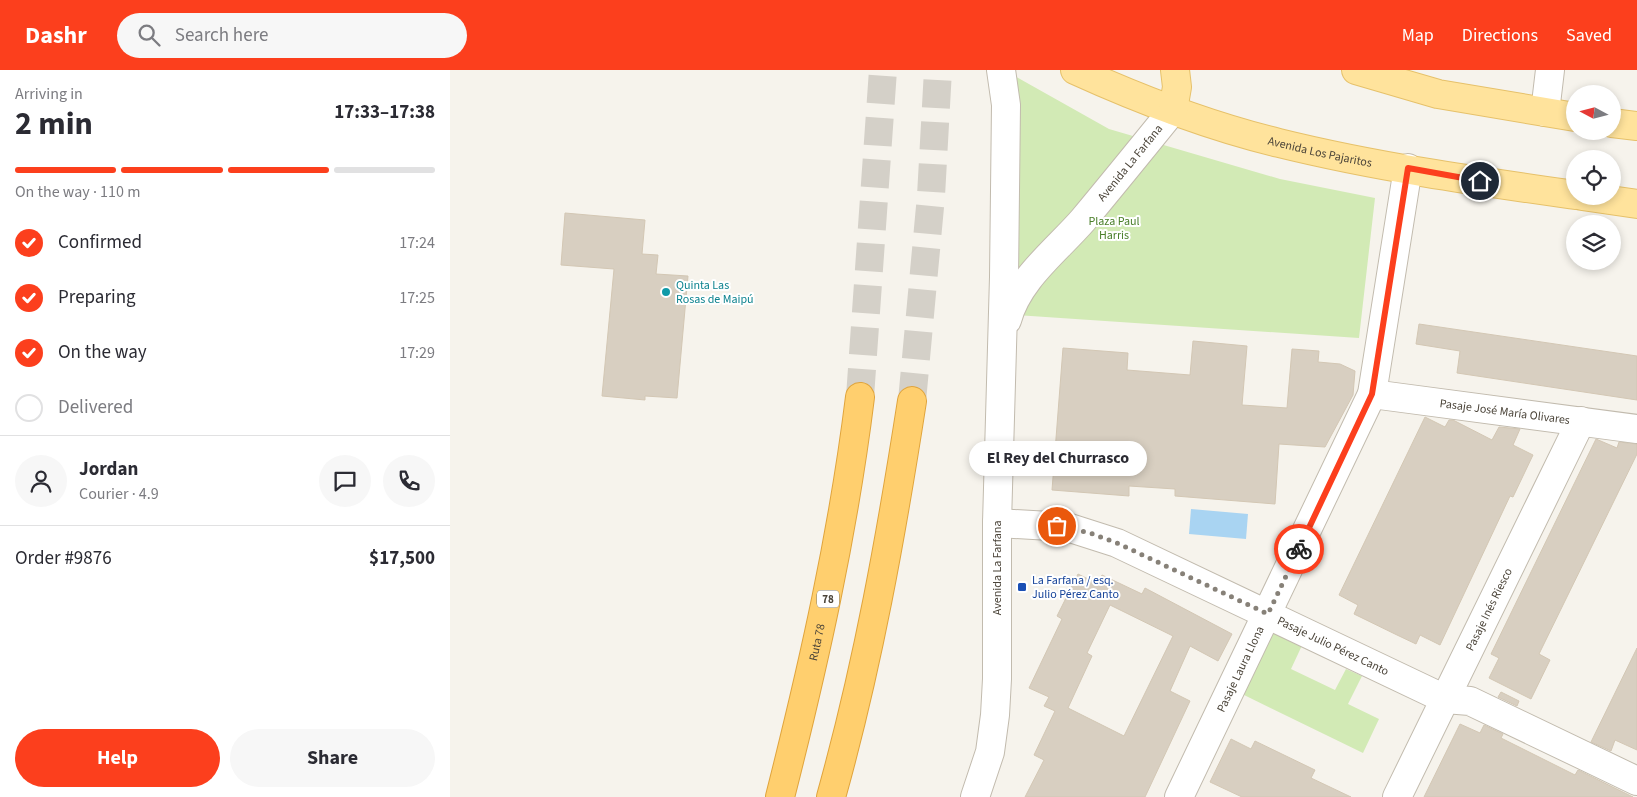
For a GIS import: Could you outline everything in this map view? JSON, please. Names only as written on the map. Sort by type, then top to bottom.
[{"type":"highway","name":"Ruta 78","points":[[780,797],[828,599],[850,482],[860,397]]},
{"type":"highway","points":[[830,797],[870,641],[884,577],[912,401]]},
{"type":"main road","name":"Avenida Los Pajaritos","points":[[1076,70],[1173,110],[1279,143],[1408,168],[1566,194]]},
{"type":"main road","points":[[1173,110],[1177,87],[1175,70]]},
{"type":"main road","points":[[1356,70],[1438,94],[1566,116]]},
{"type":"main road","points":[[1621,123],[1637,126]]},
{"type":"main road","points":[[1621,202],[1637,204]]},
{"type":"street","name":"Avenida La Farfana","points":[[975,797],[990,752],[996,715],[997,523],[1006,105],[1001,70]]},
{"type":"street","points":[[1545,112],[1550,70]]},
{"type":"street","name":"Avenida La Farfana","points":[[1002,336],[1011,306],[1026,282],[1082,221],[1173,110]]},
{"type":"street","name":"Pasaje Laura Llona","points":[[1179,797],[1372,394],[1408,168]]},
{"type":"street","name":"Pasaje José María Olivares","points":[[1372,394],[1637,429]]},
{"type":"street","name":"Pasaje Inés Riesco","points":[[1397,797],[1581,421]]},
{"type":"street","name":"Pasaje Julio Pérez Canto","points":[[997,523],[1047,525],[1090,533],[1117,543],[1445,699],[1470,701],[1637,782]]},
{"type":"green space","name":"Plaza Paul Harris","points":[[1006,71],[1109,129],[1280,179],[1375,198],[1359,338],[1016,315]]},
{"type":"green space","points":[[1276,625],[1305,639],[1291,669],[1335,690],[1346,669],[1362,676],[1348,704],[1379,719],[1363,753],[1242,694]]},
{"type":"water","points":[[1191,509],[1248,514],[1246,539],[1189,534]]},
{"type":"building","name":"Quinta Las Rosas de Maipú","points":[[565,213],[645,220],[642,254],[658,255],[656,274],[688,276],[677,398],[645,396],[645,400],[602,396],[614,269],[561,265]]},
{"type":"building","points":[[1419,324],[1637,356],[1637,400],[1457,373],[1460,351],[1416,344]]},
{"type":"building","points":[[1193,341],[1247,346],[1242,405],[1287,408],[1292,349],[1319,351],[1318,362],[1340,364],[1355,371],[1353,395],[1325,447],[1279,444],[1275,504],[1175,496],[1175,489],[1129,486],[1129,496],[1052,490],[1063,348],[1128,353],[1127,370],[1190,375]]},
{"type":"building","points":[[1425,417],[1445,427],[1449,420],[1453,420],[1492,440],[1499,427],[1520,429],[1513,445],[1533,455],[1513,497],[1510,496],[1440,645],[1420,635],[1416,644],[1354,614],[1358,605],[1339,595]]},
{"type":"building","points":[[1596,439],[1617,448],[1619,442],[1637,444],[1637,454],[1539,654],[1550,660],[1531,699],[1489,678],[1499,658],[1491,654]]},
{"type":"building","points":[[1078,574],[1098,584],[1102,575],[1142,594],[1145,588],[1232,634],[1218,661],[1190,646],[1170,691],[1190,701],[1145,797],[1025,797],[1044,760],[1034,755],[1055,711],[1044,706],[1049,697],[1029,688],[1062,619],[1057,616]],"holes":[[[1110,605],[1173,636],[1124,736],[1068,708],[1092,656],[1087,653]]]},
{"type":"building","points":[[1637,648],[1637,750],[1615,740],[1611,751],[1591,742]]},
{"type":"building","points":[[1501,692],[1519,701],[1517,706],[1498,697]]},
{"type":"building","points":[[1460,724],[1480,733],[1484,725],[1503,734],[1501,738],[1575,775],[1578,770],[1633,797],[1424,797]]},
{"type":"building","points":[[1231,739],[1251,749],[1255,741],[1315,770],[1311,778],[1351,797],[1242,797],[1210,782]]},
{"type":"tunnel","points":[[860,397],[883,70]]},
{"type":"tunnel","points":[[912,401],[931,196],[938,70]]},
{"type":"way so far","points":[[1057,526],[1090,533],[1117,543],[1268,614],[1299,549]]},
{"type":"place","name":"Quinta Las Rosas de Maipú","points":[[666,292]]},
{"type":"place","name":"El Rey del Churrasco","points":[[1057,526]]},
{"type":"place","name":"La Farfana / esq. Julio Pérez Canto","points":[[1022,587]]},
{"type":"route","points":[[1299,549],[1372,394],[1408,168],[1480,181]]}]
